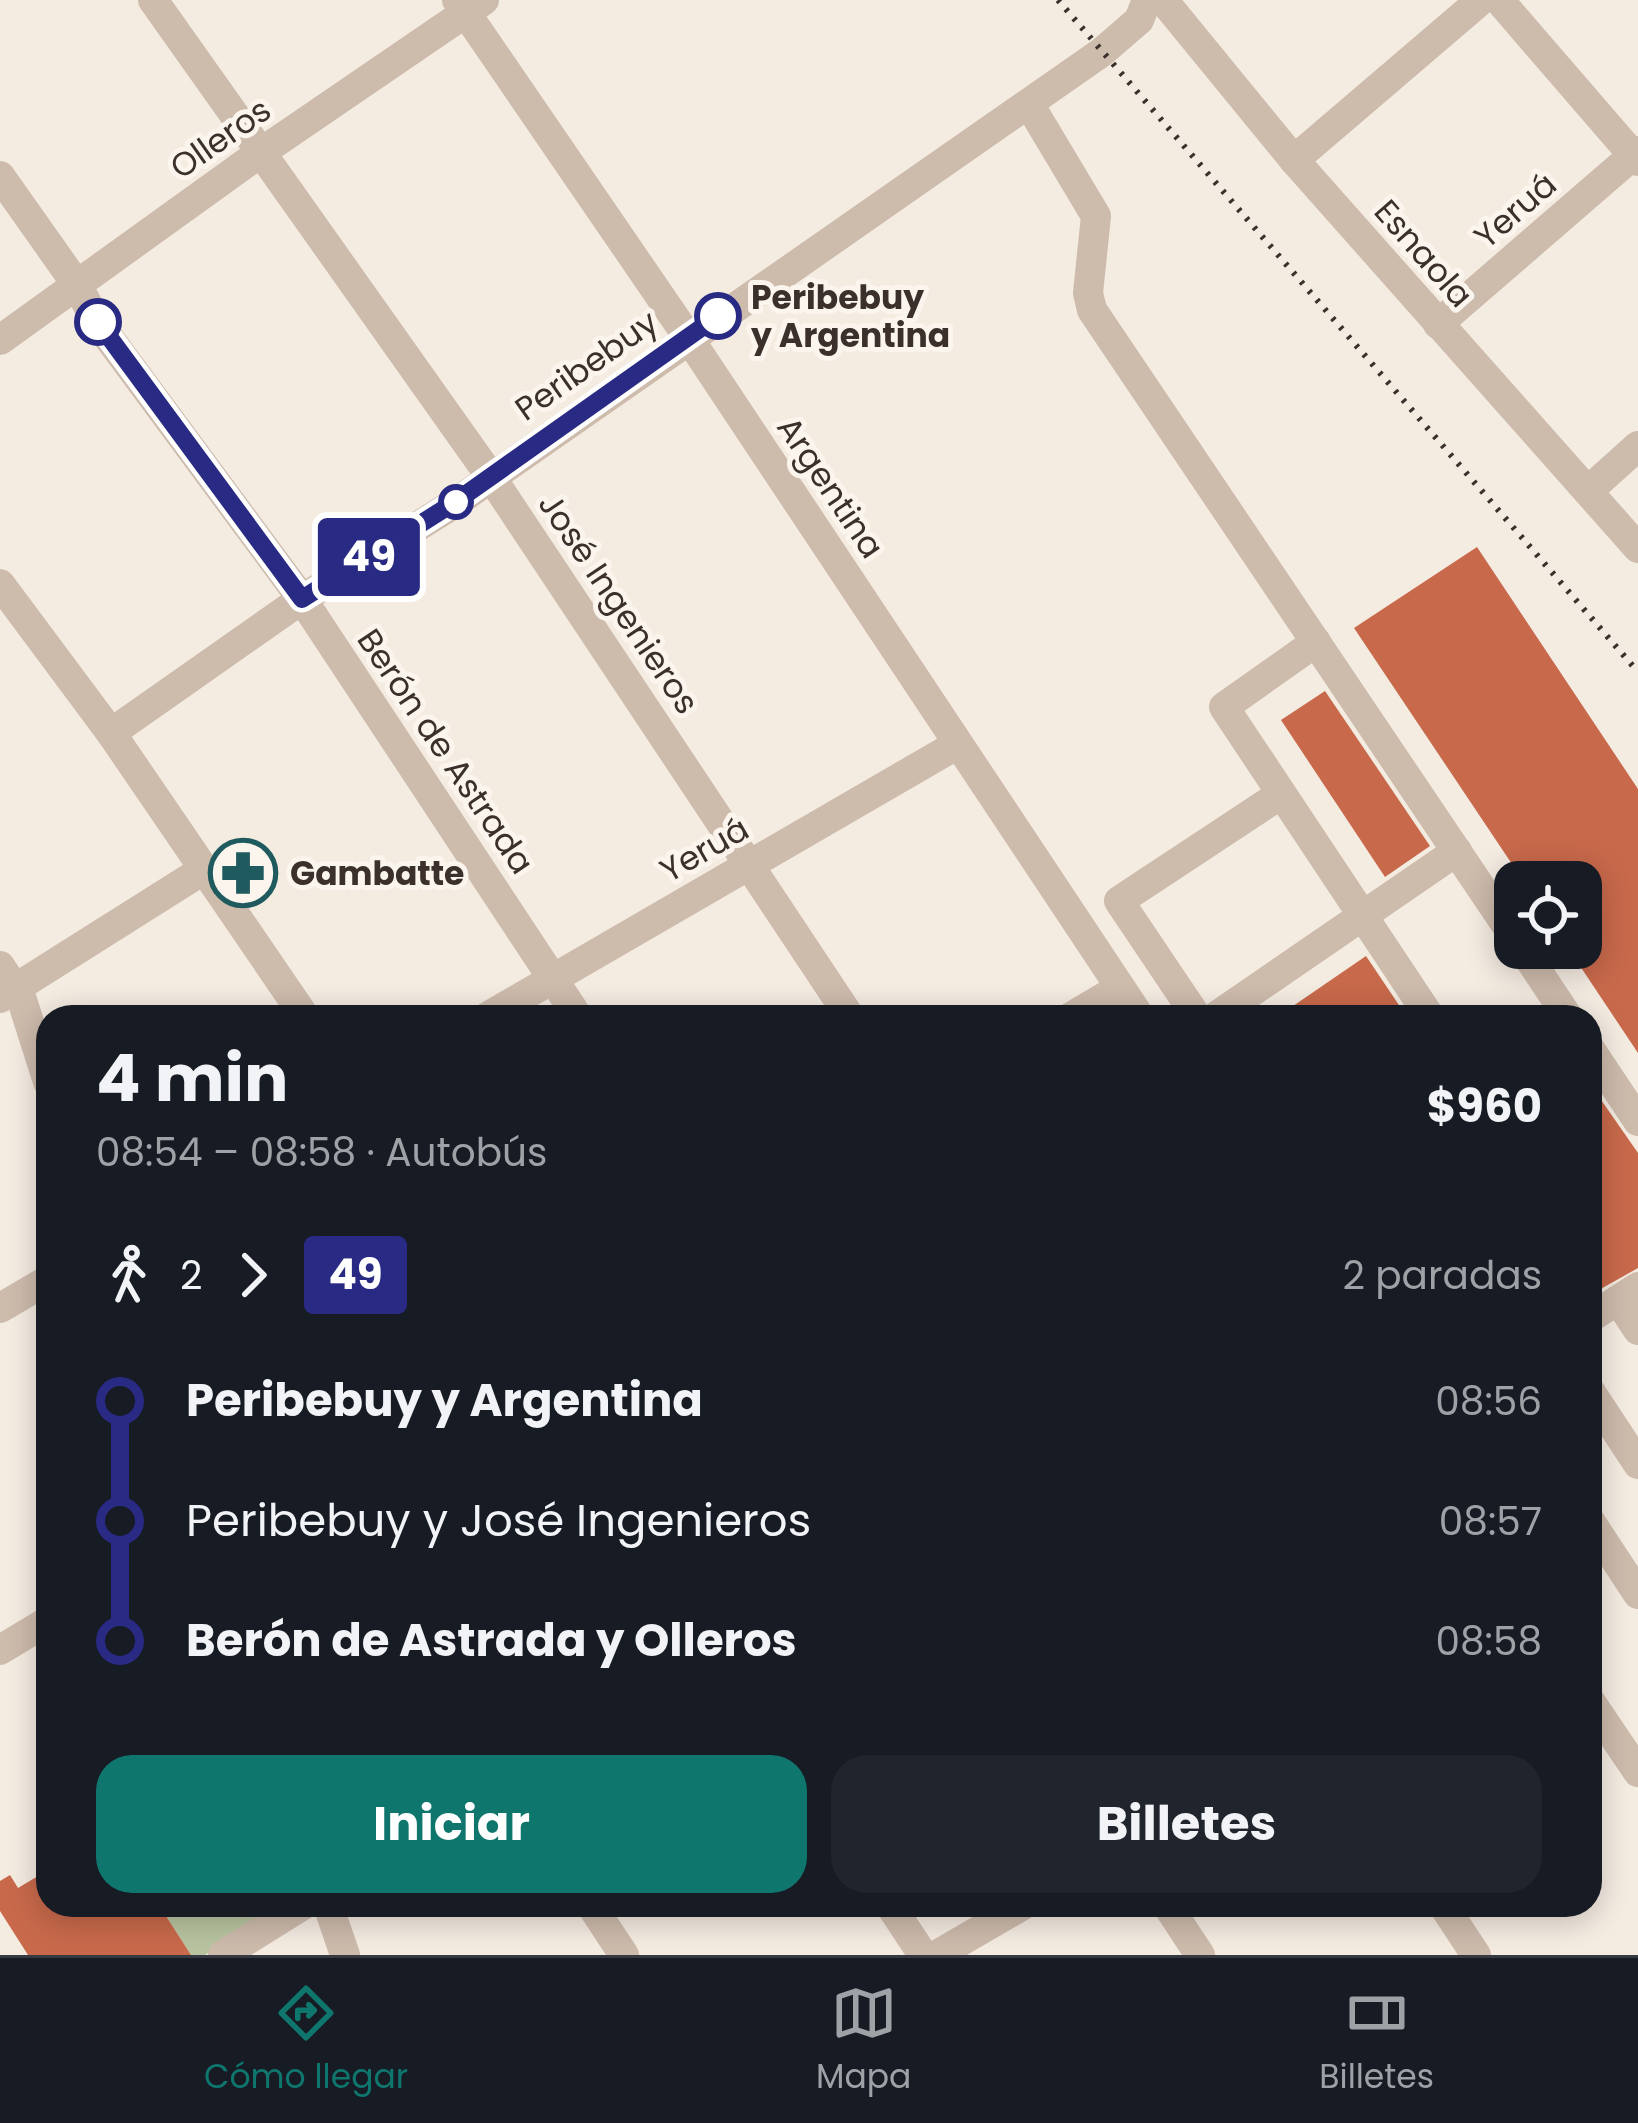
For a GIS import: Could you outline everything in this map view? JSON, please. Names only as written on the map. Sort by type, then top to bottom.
[{"type":"street","name":"José Ingenieros","points":[[152,0],[491,476],[842,1005]]},
{"type":"street","name":"Peribebuy","points":[[111,734],[1029,104],[1139,20],[1147,0]]},
{"type":"street","name":"Esnaola","points":[[1162,0],[1294,160],[1638,548]]},
{"type":"street","points":[[1294,160],[1481,0]]},
{"type":"street","points":[[1499,0],[1636,156]]},
{"type":"street","name":"Olleros","points":[[0,340],[469,4]]},
{"type":"street","name":"Argentina","points":[[469,4],[1131,1005]]},
{"type":"street","points":[[1029,104],[1096,216],[1088,293],[1092,310],[1494,906]]},
{"type":"street","name":"Yeruá","points":[[1438,324],[1636,156]]},
{"type":"street","name":"Berón de Astrada","points":[[0,176],[98,322],[302,599],[570,1005]]},
{"type":"street","points":[[1588,491],[1638,446]]},
{"type":"street","points":[[0,584],[111,734],[296,1005]]},
{"type":"street","points":[[1316,642],[1224,706],[1422,1005]]},
{"type":"street","name":"Yeruá","points":[[508,1005],[958,744]]},
{"type":"street","points":[[1189,1005],[1119,901],[1282,794]]},
{"type":"street","points":[[1233,1005],[1457,851]]},
{"type":"street","points":[[36,1055],[5,984],[203,870]]},
{"type":"street","points":[[1535,969],[1557,1005]]},
{"type":"street","points":[[1091,1005],[1120,988]]},
{"type":"street","points":[[1602,1067],[1638,1120]]},
{"type":"street","points":[[0,1308],[36,1287]]},
{"type":"street","points":[[1602,1310],[1628,1294],[1638,1330]]},
{"type":"street","points":[[1602,1409],[1638,1464]]},
{"type":"street","points":[[1602,1539],[1638,1594]]},
{"type":"street","points":[[0,1650],[36,1628]]},
{"type":"street","points":[[1602,1719],[1638,1772]]},
{"type":"street","points":[[223,1955],[284,1917]]},
{"type":"street","points":[[332,1917],[345,1955]]},
{"type":"street","points":[[599,1917],[624,1955]]},
{"type":"street","points":[[898,1917],[923,1955]]},
{"type":"street","points":[[937,1955],[1002,1917]]},
{"type":"street","points":[[1175,1917],[1200,1955]]},
{"type":"street","points":[[1451,1917],[1476,1955]]},
{"type":"green space","points":[[167,1917],[270,1917],[205,1955],[191,1955]]},
{"type":"building","points":[[1477,547],[1638,789],[1638,1053],[1582,969],[1602,969],[1602,861],[1510,861],[1354,628]]},
{"type":"building","points":[[1325,691],[1430,846],[1385,877],[1281,720]]},
{"type":"building","points":[[1366,956],[1399,1005],[1295,1005]]},
{"type":"building","points":[[1602,1101],[1638,1153],[1638,1268],[1602,1288]]},
{"type":"building","points":[[10,1875],[18,1888],[36,1877],[36,1917],[167,1917],[191,1955],[28,1955],[0,1911],[0,1881]]},
{"type":"railway","points":[[1058,0],[1638,672]]},
{"type":"bus line","name":"49","points":[[98,322],[302,599],[455,502],[718,316]]},
{"type":"place","name":"Peribebuy y Argentina","points":[[718,316]]},
{"type":"place","name":"Gambatte","points":[[243,873]]}]
